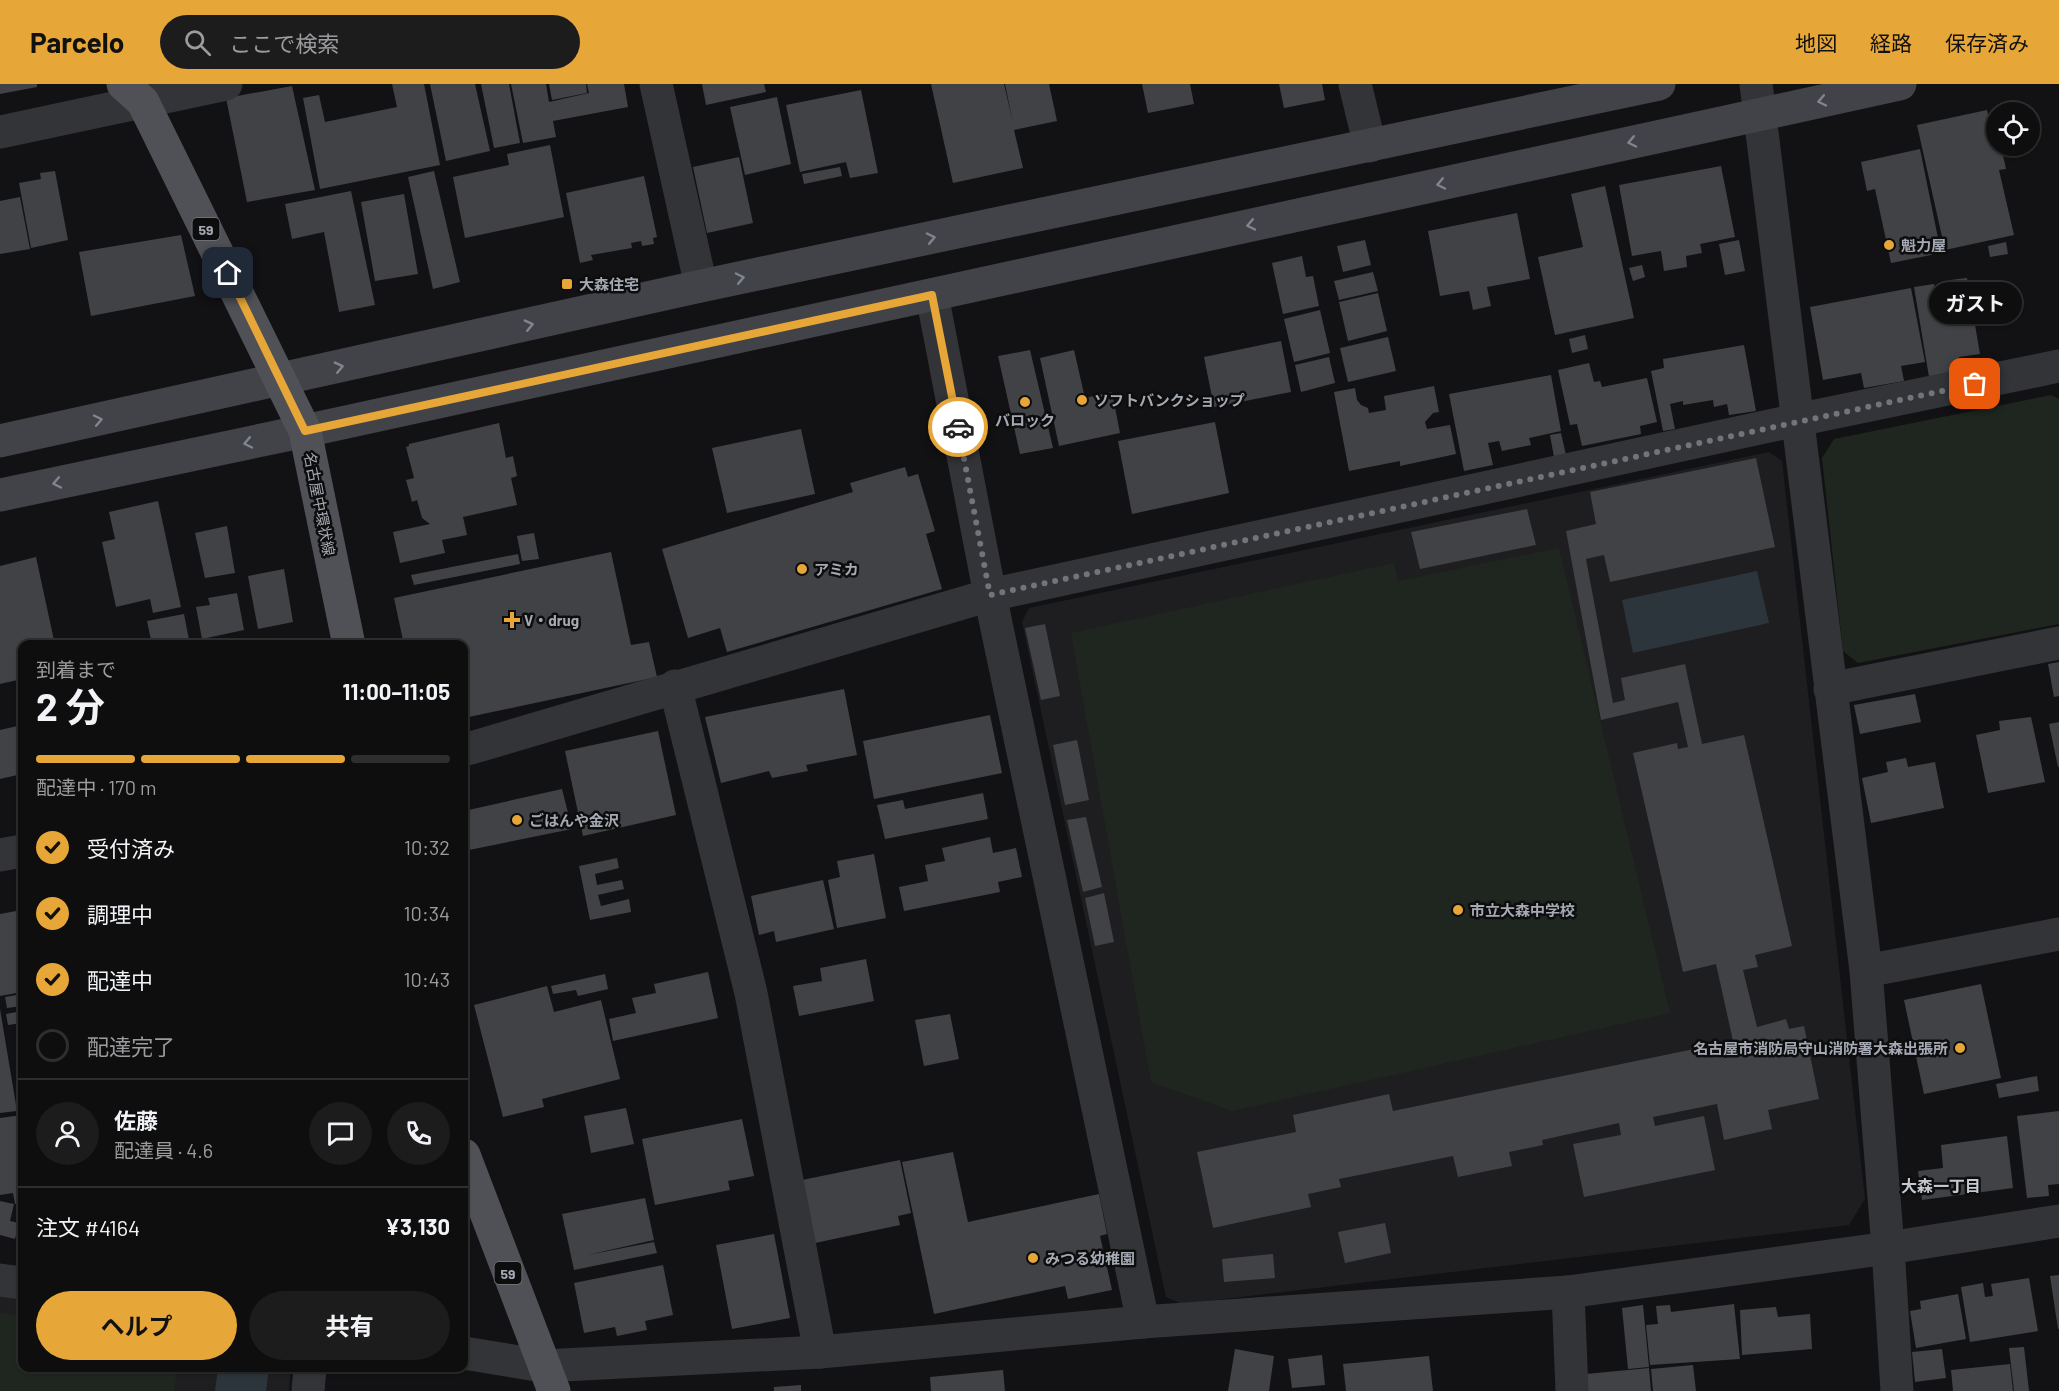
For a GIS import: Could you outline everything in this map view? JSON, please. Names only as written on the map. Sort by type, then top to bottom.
[{"type":"main road","name":"名古屋中環状線","points":[[133,93],[282,380],[305,431],[348,640]]},
{"type":"main road","name":"59","points":[[468,1165],[549,1378]]},
{"type":"street","points":[[0,132],[133,93],[226,84]]},
{"type":"street","points":[[656,84],[701,286]]},
{"type":"street","points":[[1355,84],[1370,146]]},
{"type":"street","points":[[0,441],[701,286],[1659,84]]},
{"type":"street","points":[[0,495],[932,295],[1758,99],[1900,84]]},
{"type":"street","points":[[1758,99],[1866,971],[1897,1391]]},
{"type":"street","points":[[932,295],[990,595],[1143,1322]]},
{"type":"street","points":[[468,749],[990,595],[1797,420],[2059,366]]},
{"type":"street","points":[[1830,689],[2059,643]]},
{"type":"street","points":[[675,686],[751,993],[820,1352]]},
{"type":"street","points":[[0,855],[18,852]]},
{"type":"street","points":[[1866,971],[2059,934]]},
{"type":"street","points":[[468,1354],[549,1378],[1143,1322],[1568,1292],[1888,1248],[2059,1221]]},
{"type":"street","points":[[0,1280],[18,1282]]},
{"type":"street","points":[[1568,1292],[1572,1391]]},
{"type":"street","points":[[308,1391],[310,1372]]},
{"type":"shaded area","points":[[2051,395],[2059,399],[2059,624],[1858,663],[1843,651],[1822,458],[1834,439]]},
{"type":"shaded area","name":"市立大森中学校","points":[[1769,452],[1782,461],[1865,1199],[1849,1225],[1182,1304],[1166,1297],[1022,622],[1029,608]]},
{"type":"shaded area","points":[[1559,548],[1670,1013],[1232,1111],[1151,1082],[1071,633],[1394,563],[1398,581]]},
{"type":"shaded area","points":[[1757,571],[1769,623],[1633,653],[1622,600]]},
{"type":"shaded area","points":[[0,1294],[18,1297],[18,1372],[291,1372],[289,1391],[0,1391]]},
{"type":"shaded area","points":[[0,1313],[18,1315],[18,1372],[177,1372],[174,1391],[0,1391]]},
{"type":"shaded area","points":[[217,1372],[268,1372],[266,1391],[215,1391]]},
{"type":"building","points":[[0,84],[37,84],[37,87],[0,94]]},
{"type":"building","points":[[392,84],[424,84],[440,165],[320,189],[303,98],[319,95],[325,122],[397,107]]},
{"type":"building","points":[[430,84],[475,84],[490,151],[446,161]]},
{"type":"building","points":[[481,84],[509,84],[520,143],[494,148]]},
{"type":"building","points":[[511,84],[546,84],[549,102],[589,93],[587,84],[624,84],[628,107],[553,121],[556,137],[523,143]]},
{"type":"building","points":[[549,84],[586,84],[587,93],[552,100]]},
{"type":"building","points":[[702,84],[764,84],[766,92],[706,105]]},
{"type":"building","points":[[931,84],[1004,84],[1013,123],[1005,84],[1049,84],[1057,121],[1014,130],[1023,168],[953,183]]},
{"type":"building","points":[[1142,84],[1190,84],[1194,104],[1148,113]]},
{"type":"building","points":[[1279,84],[1322,84],[1325,100],[1284,108]]},
{"type":"building","points":[[292,86],[315,190],[247,202],[226,98]]},
{"type":"building","points":[[861,90],[878,173],[850,178],[846,162],[800,172],[786,105]]},
{"type":"building","points":[[777,97],[791,164],[745,175],[730,107]]},
{"type":"building","points":[[1986,110],[1986,156],[2003,156],[2006,169],[1999,170],[2014,235],[1945,250],[1917,125]]},
{"type":"building","points":[[550,145],[564,217],[465,238],[453,177],[509,165],[507,154]]},
{"type":"building","points":[[1920,149],[1941,253],[1891,263],[1875,189],[1867,191],[1861,162]]},
{"type":"building","points":[[739,157],[753,223],[707,233],[693,167]]},
{"type":"building","points":[[1721,166],[1735,237],[1700,244],[1702,253],[1686,256],[1687,267],[1664,271],[1661,251],[1632,256],[1619,185]]},
{"type":"building","points":[[840,167],[842,176],[804,184],[802,174]]},
{"type":"building","points":[[55,171],[68,240],[31,248],[19,183],[41,179],[40,173]]},
{"type":"building","points":[[434,171],[460,282],[433,289],[408,177]]},
{"type":"building","points":[[644,176],[657,237],[653,238],[654,244],[642,246],[641,241],[631,243],[632,248],[591,255],[593,260],[580,263],[566,193]]},
{"type":"building","points":[[1605,186],[1634,318],[1555,335],[1538,257],[1583,247],[1571,194]]},
{"type":"building","points":[[351,191],[375,305],[339,312],[324,232],[292,239],[285,204]]},
{"type":"building","points":[[404,194],[418,274],[375,281],[361,202]]},
{"type":"building","points":[[20,197],[30,249],[0,254],[0,201]]},
{"type":"building","points":[[1517,213],[1530,279],[1487,287],[1491,306],[1473,310],[1469,291],[1440,296],[1428,231]]},
{"type":"building","points":[[181,235],[195,296],[91,316],[79,252]]},
{"type":"building","points":[[1365,240],[1371,265],[1343,272],[1337,246]]},
{"type":"building","points":[[1739,240],[1745,271],[1725,275],[1719,244]]},
{"type":"building","points":[[2006,242],[2008,254],[1990,257],[1988,246]]},
{"type":"building","points":[[1302,256],[1306,277],[1313,276],[1319,306],[1283,314],[1272,263]]},
{"type":"building","points":[[1642,265],[1645,277],[1633,281],[1629,268]]},
{"type":"building","points":[[1373,272],[1378,291],[1339,300],[1334,281]]},
{"type":"building","points":[[1967,278],[1980,354],[1959,357],[1961,372],[1929,377],[1914,287],[1934,284],[1936,294],[1952,291],[1950,280]]},
{"type":"building","points":[[1911,288],[1925,362],[1901,366],[1904,381],[1864,388],[1861,373],[1823,380],[1810,307]]},
{"type":"building","points":[[1378,293],[1387,331],[1348,341],[1339,302]]},
{"type":"building","points":[[1320,310],[1330,353],[1294,362],[1284,319]]},
{"type":"building","points":[[1585,335],[1588,349],[1572,353],[1569,339]]},
{"type":"building","points":[[1388,337],[1396,371],[1348,382],[1340,348]]},
{"type":"building","points":[[1281,341],[1291,392],[1214,407],[1204,357]]},
{"type":"building","points":[[1744,345],[1756,411],[1729,415],[1727,404],[1714,407],[1713,400],[1683,405],[1683,401],[1670,404],[1675,429],[1663,431],[1651,371],[1664,368],[1663,359]]},
{"type":"building","name":"バロック","points":[[1030,350],[1053,448],[1020,454],[998,356]]},
{"type":"building","points":[[1074,350],[1085,398],[1112,392],[1120,433],[1059,446],[1040,358]]},
{"type":"building","points":[[1329,357],[1335,383],[1301,392],[1295,365]]},
{"type":"building","points":[[1589,363],[1594,382],[1600,381],[1602,387],[1647,378],[1657,422],[1640,426],[1641,434],[1582,446],[1577,424],[1570,425],[1558,370]]},
{"type":"building","points":[[1551,375],[1561,431],[1529,438],[1531,445],[1502,451],[1499,441],[1488,443],[1493,465],[1464,471],[1449,394]]},
{"type":"building","points":[[1434,386],[1439,412],[1433,413],[1425,422],[1427,429],[1450,425],[1456,454],[1400,466],[1400,461],[1349,471],[1334,392],[1355,388],[1357,400],[1368,408],[1369,413],[1386,410],[1384,396]]},
{"type":"building","points":[[1215,422],[1229,493],[1132,514],[1118,441]]},
{"type":"building","points":[[499,423],[506,458],[513,456],[517,476],[511,478],[517,505],[463,517],[467,535],[442,540],[445,553],[400,563],[393,532],[430,524],[422,518],[417,500],[412,502],[406,480],[414,478],[406,447],[409,444]]},
{"type":"building","points":[[801,429],[815,494],[727,513],[712,448]]},
{"type":"building","points":[[1561,433],[1566,455],[1554,457],[1550,435]]},
{"type":"building","points":[[1756,458],[1775,547],[1610,582],[1604,555],[1586,559],[1613,703],[1625,700],[1621,678],[1685,664],[1702,744],[1744,735],[1792,946],[1755,955],[1758,967],[1743,970],[1757,1027],[1786,1019],[1789,1029],[1804,1026],[1819,1099],[1768,1110],[1772,1129],[1724,1140],[1717,1104],[1653,1117],[1655,1126],[1704,1116],[1715,1170],[1584,1197],[1573,1144],[1621,1135],[1619,1123],[1542,1140],[1543,1145],[1509,1152],[1512,1166],[1458,1177],[1453,1156],[1339,1179],[1341,1187],[1308,1194],[1311,1207],[1213,1228],[1197,1152],[1296,1132],[1293,1115],[1389,1094],[1393,1111],[1733,1041],[1716,964],[1683,972],[1633,753],[1677,743],[1678,749],[1688,747],[1678,702],[1601,720],[1566,531],[1596,524],[1590,492]]},
{"type":"building","name":"アミカ","points":[[905,467],[908,477],[918,474],[935,531],[926,534],[942,589],[727,652],[720,628],[688,638],[662,549],[853,492],[850,483]]},
{"type":"building","points":[[158,501],[181,607],[153,613],[150,599],[116,607],[102,542],[115,539],[109,512]]},
{"type":"building","points":[[1527,509],[1536,545],[1420,569],[1411,532]]},
{"type":"building","points":[[227,526],[235,573],[205,578],[195,533]]},
{"type":"building","points":[[534,533],[539,559],[522,561],[517,536]]},
{"type":"building","name":"V・drug","points":[[611,552],[631,645],[649,642],[657,677],[468,717],[468,640],[403,640],[394,598]]},
{"type":"building","points":[[518,554],[520,564],[414,585],[411,575]]},
{"type":"building","points":[[36,557],[54,640],[18,640],[18,680],[0,684],[0,566]]},
{"type":"building","points":[[284,569],[293,622],[258,629],[248,576]]},
{"type":"building","points":[[237,593],[244,630],[202,639],[196,607],[210,605],[208,598]]},
{"type":"building","points":[[184,614],[189,640],[151,640],[147,621]]},
{"type":"building","points":[[1045,624],[1060,696],[1041,700],[1025,628]]},
{"type":"building","points":[[2059,662],[2059,696],[2054,697],[2048,664]]},
{"type":"building","points":[[844,689],[857,755],[806,765],[808,771],[772,778],[769,771],[721,783],[705,717]]},
{"type":"building","points":[[1915,694],[1921,722],[1860,734],[1854,705]]},
{"type":"building","points":[[990,715],[1002,773],[874,799],[863,741]]},
{"type":"building","points":[[2031,717],[2045,782],[1988,793],[1976,735],[2000,730],[1999,721]]},
{"type":"building","points":[[2059,722],[2059,767],[2058,767],[2049,724]]},
{"type":"building","points":[[18,726],[18,775],[0,779],[0,730]]},
{"type":"building","points":[[658,731],[676,815],[583,836],[565,751]]},
{"type":"building","points":[[1077,740],[1089,800],[1065,805],[1053,745]]},
{"type":"building","points":[[1906,758],[1908,767],[1935,762],[1944,808],[1871,823],[1862,778],[1888,772],[1886,762]]},
{"type":"building","name":"ごはんや金沢","points":[[562,789],[572,829],[468,850],[468,810]]},
{"type":"building","points":[[983,793],[988,819],[885,839],[877,805],[903,800],[905,809]]},
{"type":"building","points":[[1086,817],[1102,887],[1083,892],[1067,820]]},
{"type":"building","points":[[990,837],[993,853],[1016,848],[1022,877],[998,882],[1000,892],[904,911],[899,887],[928,881],[925,865],[945,861],[942,848]]},
{"type":"building","points":[[874,854],[886,918],[837,928],[828,880],[840,877],[837,861]]},
{"type":"building","points":[[617,858],[619,868],[595,874],[597,885],[622,880],[624,889],[598,895],[601,906],[629,899],[631,912],[590,920],[579,866]]},
{"type":"building","points":[[823,880],[834,929],[776,942],[774,931],[759,935],[751,896]]},
{"type":"building","points":[[1104,893],[1114,942],[1095,946],[1085,898]]},
{"type":"building","points":[[18,911],[18,993],[0,996],[0,914]]},
{"type":"building","points":[[866,959],[874,1001],[799,1016],[793,986],[822,981],[820,968]]},
{"type":"building","points":[[708,972],[718,1018],[613,1041],[609,1019],[636,1013],[632,998],[656,993],[654,984]]},
{"type":"building","points":[[605,974],[608,989],[578,996],[576,990],[553,994],[551,986]]},
{"type":"building","points":[[1981,984],[2001,1078],[1924,1094],[1904,1000]]},
{"type":"building","points":[[547,986],[554,1012],[601,1000],[620,1079],[542,1099],[544,1107],[503,1117],[474,1005]]},
{"type":"building","points":[[18,995],[18,1007],[7,1008],[5,997]]},
{"type":"building","points":[[0,1009],[17,1111],[0,1113]]},
{"type":"building","points":[[18,1012],[18,1024],[8,1025],[6,1014]]},
{"type":"building","points":[[950,1014],[959,1059],[924,1066],[915,1020]]},
{"type":"building","points":[[2037,1076],[2039,1091],[1999,1098],[1996,1084]]},
{"type":"building","points":[[626,1108],[634,1144],[591,1153],[584,1116]]},
{"type":"building","points":[[2059,1111],[2059,1184],[2048,1185],[2049,1196],[2027,1198],[2017,1116]]},
{"type":"building","points":[[18,1116],[18,1204],[15,1204],[13,1193],[0,1195],[0,1118]]},
{"type":"building","points":[[742,1119],[754,1176],[728,1181],[730,1190],[655,1205],[642,1139]]},
{"type":"building","points":[[2007,1136],[2013,1188],[1922,1200],[1918,1171],[1943,1168],[1941,1145]]},
{"type":"building","points":[[953,1152],[968,1222],[1099,1194],[1107,1234],[1100,1236],[1112,1290],[1068,1299],[1065,1286],[934,1314],[902,1162]]},
{"type":"building","points":[[900,1160],[911,1213],[898,1216],[900,1225],[815,1243],[802,1180]]},
{"type":"building","points":[[645,1198],[654,1240],[587,1255],[654,1242],[657,1253],[574,1270],[562,1214]]},
{"type":"building","points":[[0,1201],[14,1204],[10,1221],[18,1223],[15,1239],[0,1235]]},
{"type":"building","points":[[1385,1223],[1391,1253],[1345,1263],[1338,1232]]},
{"type":"building","points":[[774,1234],[790,1318],[732,1329],[716,1245]]},
{"type":"building","points":[[1273,1254],[1275,1278],[1224,1282],[1222,1259]]},
{"type":"building","points":[[663,1265],[673,1315],[645,1321],[647,1330],[617,1336],[615,1327],[584,1333],[574,1283]]},
{"type":"building","points":[[2059,1275],[2059,1329],[2058,1329],[2050,1276]]},
{"type":"building","points":[[2029,1278],[2038,1331],[1970,1342],[1961,1287],[1983,1283],[1985,1297],[1993,1296],[1991,1284]]},
{"type":"building","points":[[1958,1294],[1966,1339],[1916,1348],[1910,1311],[1921,1309],[1920,1301]]},
{"type":"building","points":[[1734,1304],[1740,1359],[1650,1365],[1646,1325],[1658,1324],[1656,1306],[1670,1305],[1671,1312]]},
{"type":"building","points":[[1643,1305],[1649,1367],[1628,1369],[1622,1308]]},
{"type":"building","points":[[1776,1307],[1778,1317],[1810,1314],[1812,1349],[1742,1355],[1740,1310]]},
{"type":"building","points":[[2024,1347],[2029,1391],[2014,1391],[2009,1348]]},
{"type":"building","points":[[1235,1349],[1274,1356],[1269,1391],[1228,1391]]},
{"type":"building","points":[[1942,1349],[1946,1378],[1915,1382],[1912,1352]]},
{"type":"building","points":[[1322,1355],[1325,1385],[1292,1388],[1288,1359]]},
{"type":"building","points":[[1429,1356],[1433,1391],[1346,1391],[1343,1364]]},
{"type":"building","points":[[2010,1364],[2013,1391],[1953,1391],[1951,1370]]},
{"type":"building","points":[[1693,1365],[1696,1391],[1653,1391],[1651,1369]]},
{"type":"building","points":[[1649,1368],[1651,1391],[1588,1391],[1586,1374]]},
{"type":"building","points":[[1003,1370],[1005,1391],[931,1391],[930,1377]]},
{"type":"building","points":[[801,1385],[801,1391],[774,1391],[774,1387]]},
{"type":"way so far","points":[[958,427],[990,595],[1797,420],[1975,384]]},
{"type":"place","name":"魁力屋","points":[[1889,245]]},
{"type":"place","name":"大森住宅","points":[[567,284]]},
{"type":"place","name":"ガスト","points":[[1975,384]]},
{"type":"place","name":"ソフトバンクショップ","points":[[1082,400]]},
{"type":"place","name":"バロック","points":[[1025,402]]},
{"type":"place","name":"アミカ","points":[[802,569]]},
{"type":"place","name":"V・drug","points":[[512,620]]},
{"type":"place","name":"ごはんや金沢","points":[[517,820]]},
{"type":"place","name":"市立大森中学校","points":[[1458,910]]},
{"type":"place","name":"名古屋市消防局守山消防署大森出張所","points":[[1960,1048]]},
{"type":"place","name":"みつる幼稚園","points":[[1033,1258]]},
{"type":"district","name":"大森一丁目","points":[[1941,1185]]},
{"type":"route","points":[[228,273],[305,431],[932,295],[958,427]]}]
